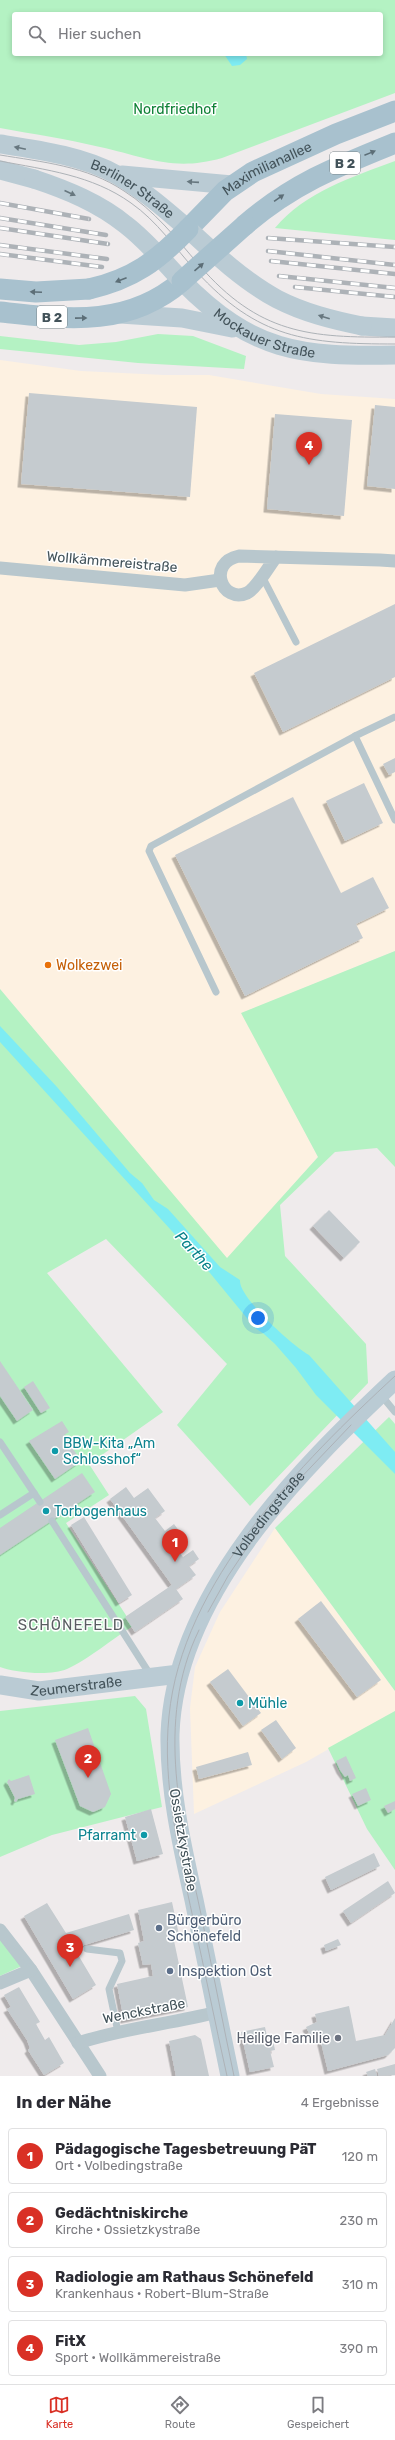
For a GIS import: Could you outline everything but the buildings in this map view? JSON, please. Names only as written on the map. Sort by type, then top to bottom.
[{"type":"main road","name":"Maximilianallee","points":[[159,256],[232,185],[296,151],[395,111]]},
{"type":"main road","name":"Maximilianallee","points":[[214,252],[262,211],[296,186],[322,173],[395,143]]},
{"type":"main road","name":"Berliner Straße","points":[[0,144],[81,160],[116,175],[153,199],[243,277],[262,290],[302,310],[362,326],[395,328]]},
{"type":"main road","points":[[0,170],[34,179],[98,206],[127,225],[159,256]]},
{"type":"main road","points":[[116,175],[232,185]]},
{"type":"main road","name":"B 2","points":[[0,312],[69,318],[111,315],[149,304],[182,281],[214,252]]},
{"type":"main road","name":"Mockauer Straße","points":[[159,256],[211,309],[241,330],[262,340],[299,352],[362,355],[395,354]]},
{"type":"main road","name":"B 2","points":[[0,288],[36,292],[89,289],[124,279],[143,269],[159,256]]},
{"type":"main road","points":[[111,315],[182,318],[241,330]]},
{"type":"main road","name":"Volbedingstraße","points":[[179,1674],[191,1637],[206,1608],[248,1540],[290,1485],[345,1428],[395,1380]]},
{"type":"main road","name":"Zeumerstraße","points":[[0,1685],[39,1691],[179,1674]]},
{"type":"main road","name":"Ossietzkystraße","points":[[179,1674],[170,1734],[174,1790],[181,1836],[230,2076]]},
{"type":"street","points":[[276,557],[254,588],[247,593],[239,595],[231,593],[224,588],[220,580],[221,569],[231,558],[276,557],[395,561]]},
{"type":"street","name":"Wollkämmereistraße","points":[[0,568],[185,585],[220,580]]},
{"type":"street","points":[[0,1930],[31,1970],[100,2076]]},
{"type":"street","points":[[0,1983],[31,1970]]},
{"type":"street","name":"Wenckstraße","points":[[78,2043],[118,2032],[168,2024],[217,2012]]},
{"type":"lane","points":[[262,575],[296,642]]},
{"type":"lane","points":[[216,992],[148,852],[151,846],[355,736],[395,717]]},
{"type":"lane","points":[[355,736],[395,820]]},
{"type":"lane","points":[[381,1394],[395,1412]]},
{"type":"lane","points":[[0,1442],[40,1502]]},
{"type":"lane","points":[[0,1515],[34,1493]]},
{"type":"lane","points":[[52,1521],[153,1678]]},
{"type":"lane","points":[[87,1949],[120,1953],[122,1961],[109,1989],[118,2032]]},
{"type":"shaded area","points":[[0,360],[81,371],[164,375],[209,375],[321,394],[395,399],[395,951],[242,1013],[318,1157],[227,1259],[0,989]]},
{"type":"shaded area","points":[[275,1528],[395,1691],[395,1711],[306,1762],[194,1814],[190,1708],[195,1667],[220,1612]]},
{"type":"green space","name":"Nordfriedhof","points":[[0,0],[395,0],[395,93],[222,158],[205,162],[189,164],[160,162],[75,142],[0,128]]},
{"type":"green space","points":[[395,161],[395,240],[275,228],[287,215],[315,195],[362,173]]},
{"type":"green space","points":[[158,334],[193,336],[246,356],[244,369],[138,363],[0,349],[0,336],[79,345],[116,342]]},
{"type":"green space","points":[[395,951],[395,1167],[377,1148],[335,1152],[280,1205],[285,1256],[366,1344],[368,1383],[250,1506],[177,1425],[227,1364],[106,1239],[47,1273],[163,1412],[89,1464],[109,1495],[66,1523],[133,1626],[67,1669],[34,1673],[15,1671],[0,1667],[0,989],[227,1258],[318,1157],[241,1013]]},
{"type":"green space","points":[[389,1417],[395,1424],[395,1691],[275,1528]]},
{"type":"green space","points":[[135,1696],[146,1709],[162,1807],[52,1835],[0,1857],[0,1711]]},
{"type":"green space","points":[[395,1711],[395,1870],[367,1829],[328,1748]]},
{"type":"green space","points":[[0,1938],[22,1966],[0,1976]]},
{"type":"water","points":[[225,56],[246,56],[247,59],[240,65],[232,66]]},
{"type":"water","name":"Parthe","points":[[0,1026],[57,1087],[130,1173],[142,1183],[154,1200],[168,1209],[220,1267],[240,1280],[242,1288],[257,1309],[291,1342],[309,1355],[395,1452],[395,1474],[316,1395],[296,1368],[275,1344],[255,1328],[210,1273],[0,1042]]},
{"type":"tram line","points":[[0,155],[80,170],[124,191],[155,216],[221,288],[243,306],[265,318],[287,327],[311,333],[337,336],[395,337]]},
{"type":"tram line","points":[[0,161],[51,171],[85,180],[101,186],[131,203],[149,218],[196,271],[219,294],[241,311],[263,324],[286,333],[310,339],[364,344],[395,344]]},
{"type":"tram line","points":[[227,2076],[182,1868],[173,1818],[167,1741],[169,1716],[179,1666],[197,1619],[221,1572],[252,1528],[286,1486],[322,1447],[395,1376]]},
{"type":"tram line","points":[[292,1487],[351,1425]]},
{"type":"tram line","points":[[208,1612],[228,1576],[263,1524]]},
{"type":"tram line","points":[[199,1630],[185,1665],[178,1701],[175,1737],[176,1773],[180,1810],[187,1847],[234,2076]]},
{"type":"railway","points":[[0,203],[89,219]]},
{"type":"railway","points":[[0,218],[106,235]]},
{"type":"railway","points":[[0,228],[108,244]]},
{"type":"railway","points":[[268,238],[395,247]]},
{"type":"railway","points":[[0,245],[107,259]]},
{"type":"railway","points":[[268,251],[395,265]]},
{"type":"railway","points":[[0,254],[102,267]]},
{"type":"railway","points":[[271,261],[395,274]]},
{"type":"railway","points":[[279,276],[395,288]]},
{"type":"railway","points":[[295,287],[395,297]]},
{"type":"place","name":"FitX","points":[[309,465]]},
{"type":"place","name":"Wolkezwei","points":[[48,965]]},
{"type":"place","name":"BBW-Kita „Am Schlosshof“","points":[[55,1451]]},
{"type":"place","name":"Torbogenhaus","points":[[46,1511]]},
{"type":"place","name":"Pädagogische Tagesbetreuung PäT","points":[[175,1562]]},
{"type":"place","name":"Mühle","points":[[240,1703]]},
{"type":"place","name":"Gedächtniskirche","points":[[88,1778]]},
{"type":"place","name":"Pfarramt","points":[[144,1835]]},
{"type":"place","name":"Bürgerbüro Schönefeld","points":[[159,1928]]},
{"type":"place","name":"Radiologie am Rathaus Schönefeld","points":[[70,1967]]},
{"type":"place","name":"Inspektion Ost","points":[[170,1971]]},
{"type":"place","name":"Heilige Familie","points":[[338,2038]]},
{"type":"district","name":"SCHÖNEFELD","points":[[71,1625]]}]
